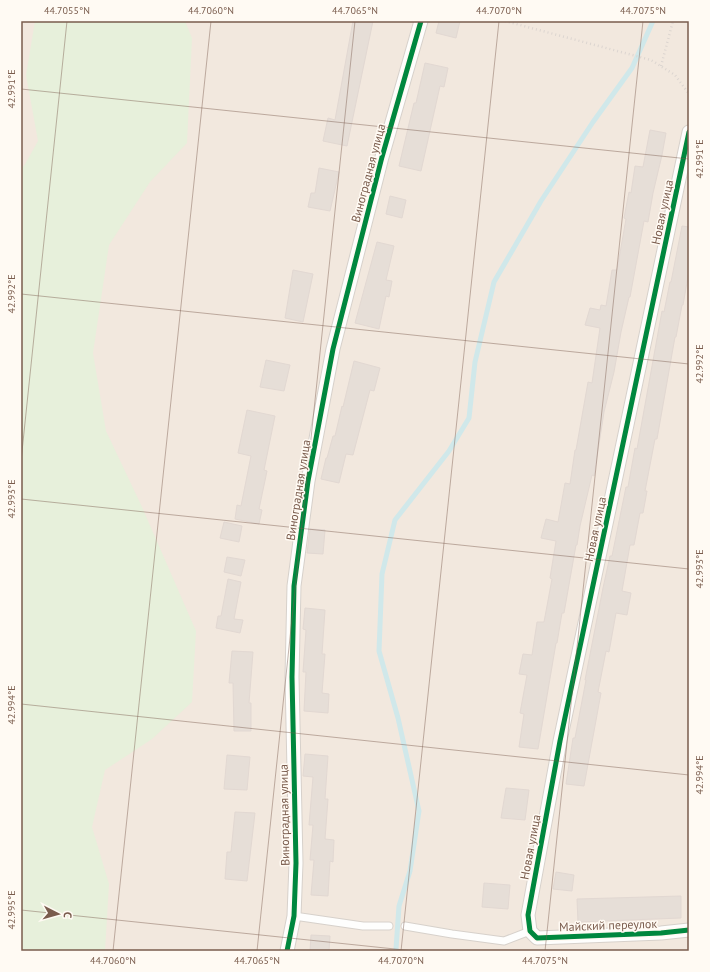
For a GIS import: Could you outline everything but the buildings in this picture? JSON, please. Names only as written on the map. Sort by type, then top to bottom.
[{"type":"street","name":"Виноградная улица","points":[[287,951],[294,916],[296,863],[292,677],[294,586],[308,481],[333,348],[382,157],[421,21]]},
{"type":"street","name":"Новая улица","points":[[530,931],[528,915],[560,741],[689,132]]},
{"type":"street","name":"Майский переулок","points":[[530,931],[537,938],[689,930]]},
{"type":"lane","points":[[294,916],[363,926],[388,926]]},
{"type":"lane","points":[[405,926],[504,941],[530,931]]},
{"type":"path","points":[[505,21],[651,60],[675,75],[689,94]]},
{"type":"path","points":[[661,66],[674,21]]},
{"type":"shaded area","points":[[21,21],[689,21],[689,951],[21,951]]},
{"type":"green space","points":[[35,21],[185,21],[192,38],[187,143],[150,182],[109,245],[93,353],[106,431],[142,507],[196,631],[192,702],[152,739],[105,770],[92,827],[109,884],[105,951],[21,951],[21,167],[24,166],[38,141],[26,75]]},
{"type":"waterway","points":[[397,951],[399,906],[410,871],[419,811],[398,718],[379,651],[382,574],[395,520],[449,451],[469,418],[475,362],[494,282],[541,201],[593,122],[632,68],[653,21]]},
{"type":"cycle path","points":[[287,951],[294,916],[296,863],[292,677],[294,586],[308,481],[333,349],[382,157],[421,21]]},
{"type":"cycle path","points":[[689,132],[560,741],[528,915],[530,931],[537,938],[661,933],[689,930]]}]
